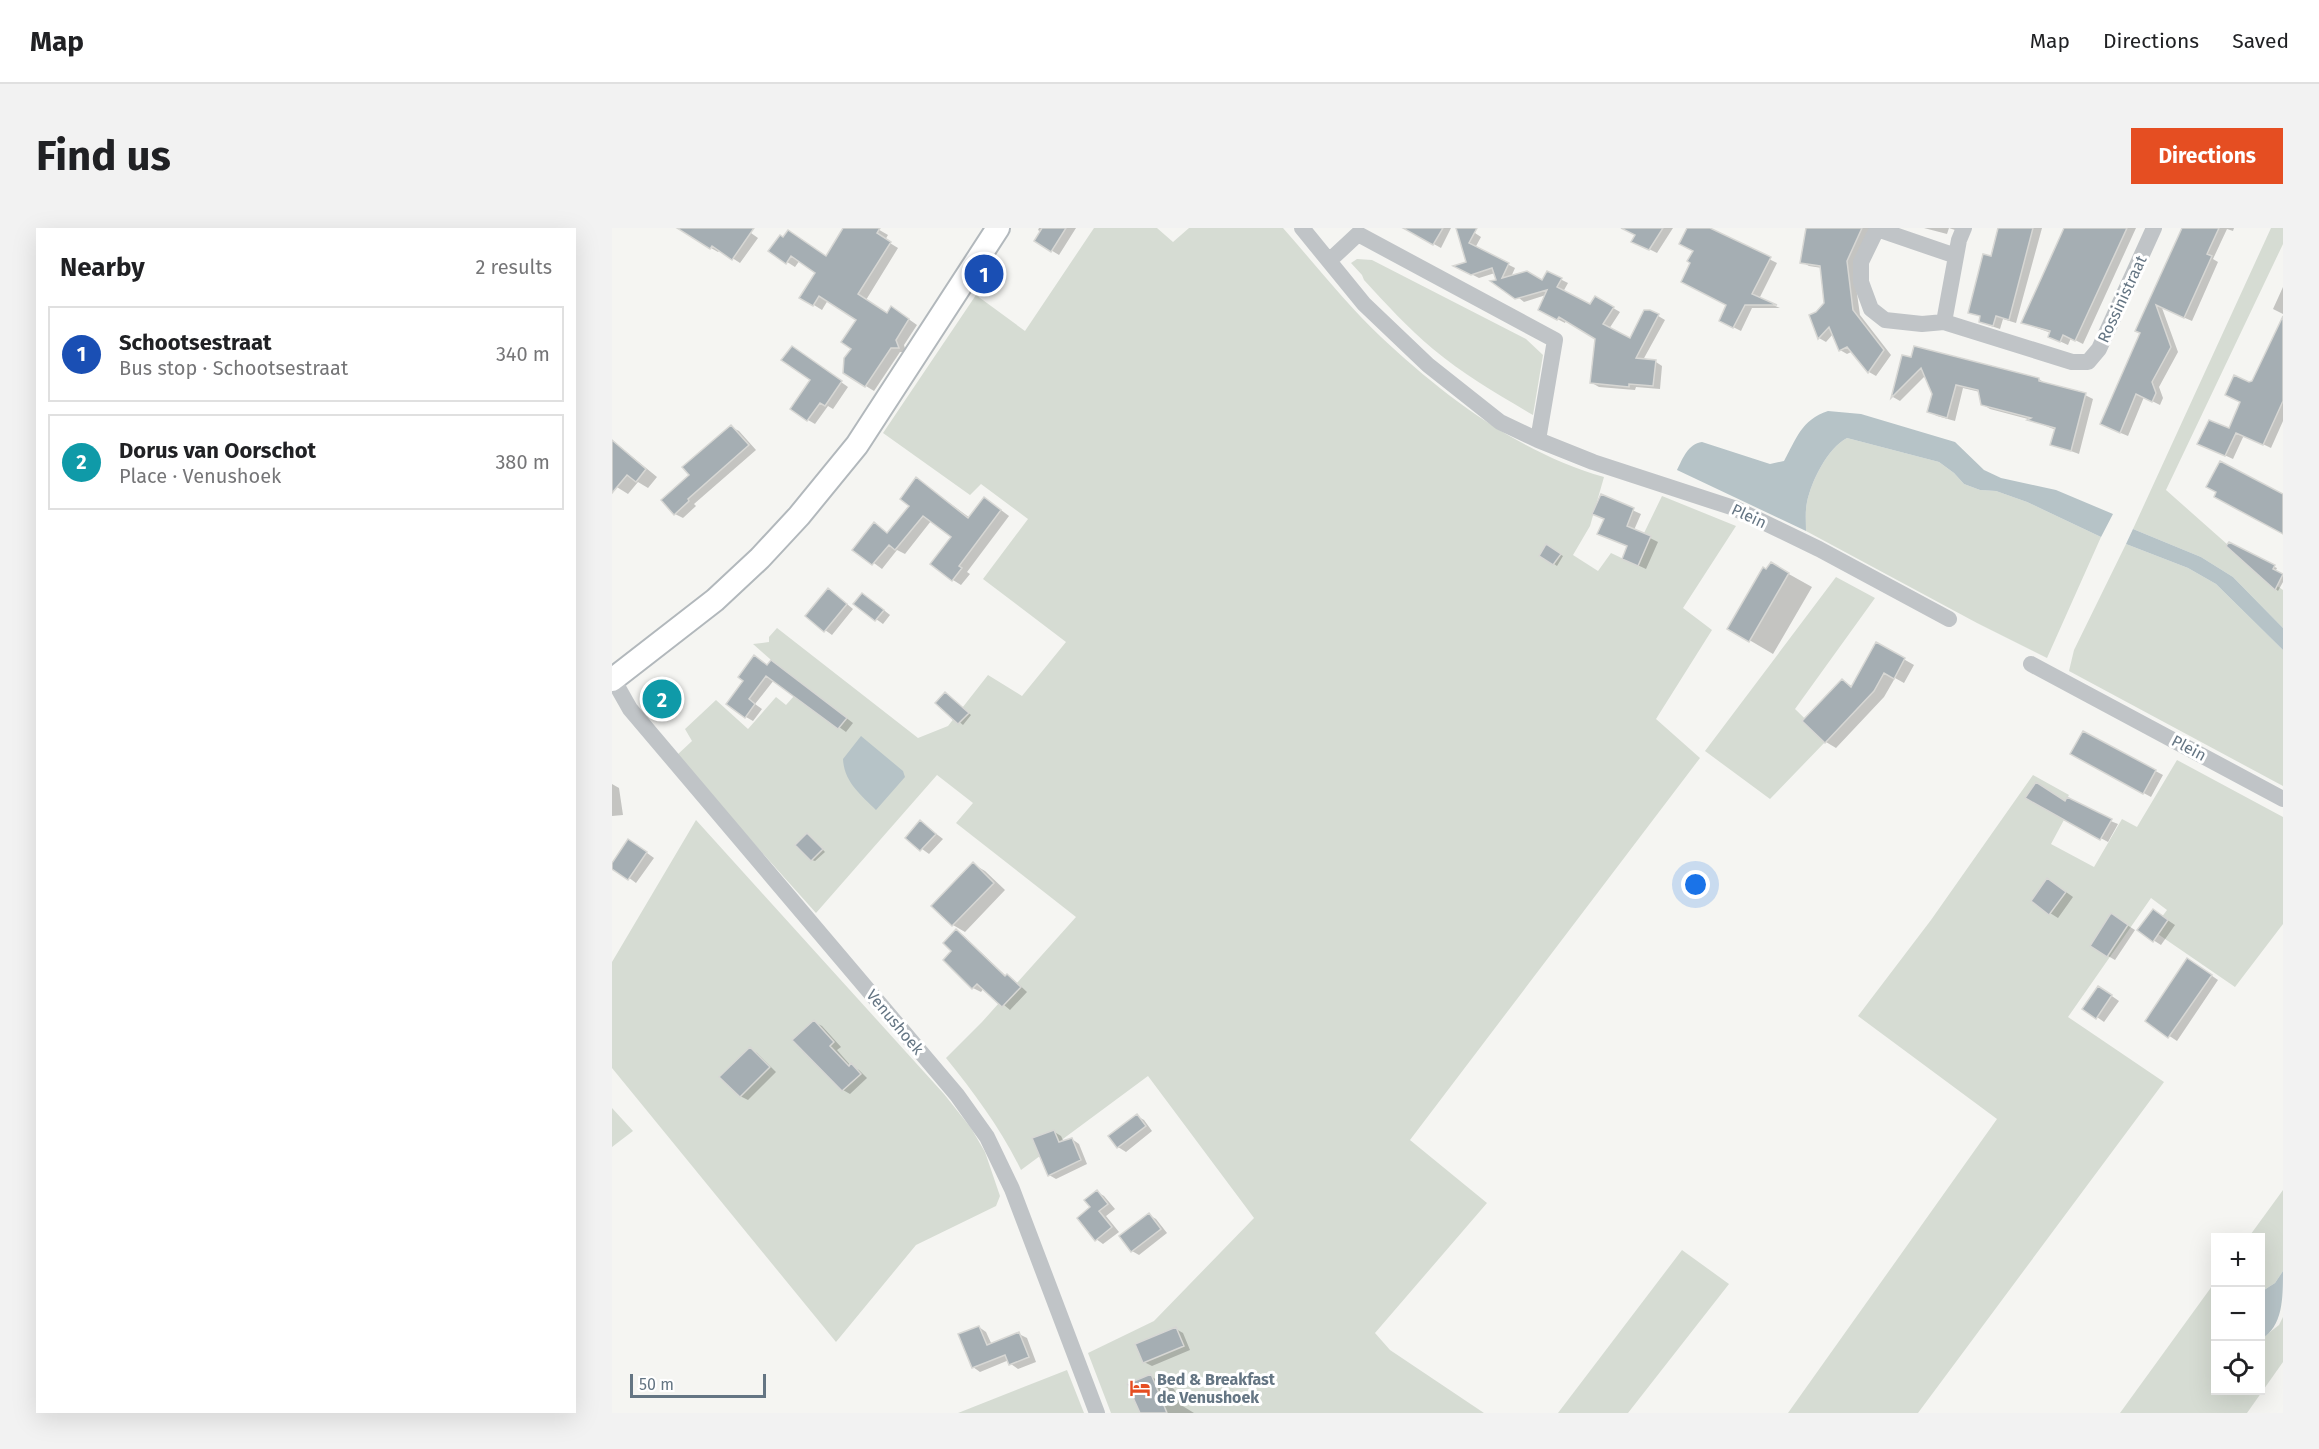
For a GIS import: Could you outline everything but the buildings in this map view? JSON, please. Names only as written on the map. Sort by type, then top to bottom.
[{"type":"main road","points":[[612,679],[715,600],[793,523],[857,445],[998,228]]},
{"type":"street","name":"Plein","points":[[1302,228],[1364,304],[1428,364],[1500,422],[1593,462],[1734,508],[1819,549],[1949,619]]},
{"type":"street","points":[[1944,322],[1959,240],[1964,228]]},
{"type":"street","name":"Rossinistraat","points":[[1956,256],[1876,229],[1861,262],[1861,282],[1871,309],[1885,320],[1922,324],[1944,322],[2072,362],[2088,362],[2099,349],[2154,228]]},
{"type":"street","points":[[1329,261],[1358,234],[1555,340],[1538,440]]},
{"type":"street","name":"Plein","points":[[2031,664],[2283,799]]},
{"type":"street","name":"Venushoek","points":[[612,679],[630,709],[957,1095],[987,1137],[1012,1189],[1097,1413]]},
{"type":"shaded area","points":[[1094,228],[1157,228],[1173,242],[1189,228],[1283,228],[1368,325],[1405,359],[1457,401],[1513,438],[1542,453],[1573,467],[1604,477],[1590,526],[1573,555],[1598,571],[1611,553],[1630,562],[1662,496],[1736,526],[1683,608],[1712,630],[1656,719],[1700,758],[1410,1140],[1487,1203],[1375,1333],[1390,1350],[1484,1413],[1111,1413],[1088,1353],[1154,1321],[1254,1218],[1148,1076],[1021,1170],[987,1112],[946,1058],[982,1022],[1076,917],[956,823],[973,803],[937,775],[816,913],[676,756],[692,741],[685,729],[716,700],[748,729],[776,697],[786,705],[802,687],[753,644],[769,642],[769,637],[777,628],[918,738],[948,726],[988,675],[1022,696],[1066,642],[983,579],[1028,519],[981,484],[970,495],[883,433],[976,295],[1025,331]]},
{"type":"shaded area","points":[[2271,228],[2283,228],[2283,244],[2166,490],[2263,576],[2283,590],[2283,628],[2233,577],[2201,557],[2133,529]]},
{"type":"shaded area","points":[[1357,259],[1372,260],[1526,339],[1543,355],[1533,415],[1469,376],[1424,341],[1364,280],[1351,263]]},
{"type":"shaded area","points":[[1828,411],[1861,414],[1955,442],[1984,470],[2001,478],[2056,490],[2113,514],[2101,537],[2027,502],[1996,491],[1980,490],[1964,484],[1939,462],[1847,438],[1827,457],[1813,484],[1807,502],[1806,531],[1677,470],[1690,449],[1702,442],[1770,464],[1784,461],[1806,425],[1812,419]]},
{"type":"shaded area","points":[[1847,438],[1939,462],[1964,484],[1980,490],[1996,491],[2027,502],[2101,537],[2047,658],[1806,531],[1807,502],[1813,484],[1827,457]]},
{"type":"shaded area","points":[[2133,529],[2201,557],[2233,577],[2283,628],[2283,650],[2216,584],[2188,568],[2126,544]]},
{"type":"shaded area","points":[[2126,544],[2188,568],[2216,584],[2283,650],[2283,786],[2069,671],[2074,650]]},
{"type":"shaded area","points":[[1836,577],[1875,598],[1795,709],[1827,740],[1770,799],[1705,751]]},
{"type":"shaded area","points":[[861,736],[903,771],[905,777],[876,810],[854,788],[844,767],[843,759]]},
{"type":"shaded area","points":[[2177,760],[2283,817],[2283,924],[2235,987],[2152,930],[2167,910],[2151,898],[2068,1017],[2164,1082],[1918,1413],[1788,1413],[1997,1119],[1858,1016],[1931,920],[2033,775],[2069,795],[2058,814],[2065,818],[2051,844],[2094,867],[2122,819],[2137,827]]},
{"type":"shaded area","points":[[696,820],[944,1094],[971,1128],[985,1152],[1000,1196],[996,1206],[916,1245],[836,1342],[612,1068],[612,962]]},
{"type":"shaded area","points":[[612,1108],[633,1131],[612,1147]]},
{"type":"shaded area","points":[[2283,1190],[2283,1271],[2275,1283],[2265,1289],[2265,1233],[2252,1233]]},
{"type":"shaded area","points":[[1682,1250],[1729,1284],[1628,1413],[1558,1413]]},
{"type":"shaded area","points":[[2283,1271],[2282,1301],[2278,1319],[2265,1336],[2265,1289],[2275,1283]]},
{"type":"shaded area","points":[[2211,1288],[2211,1395],[2260,1395],[2247,1413],[2120,1413]]},
{"type":"shaded area","points":[[2283,1317],[2283,1362],[2265,1388],[2265,1336],[2279,1325]]},
{"type":"shaded area","points":[[1067,1370],[1084,1413],[958,1413]]},
{"type":"place","name":"Schootsestraat","points":[[984,274]]},
{"type":"place","name":"Dorus van Oorschot","points":[[662,699]]},
{"type":"place","name":"Bed & Breakfast de Venushoek","points":[[1140,1388]]}]
